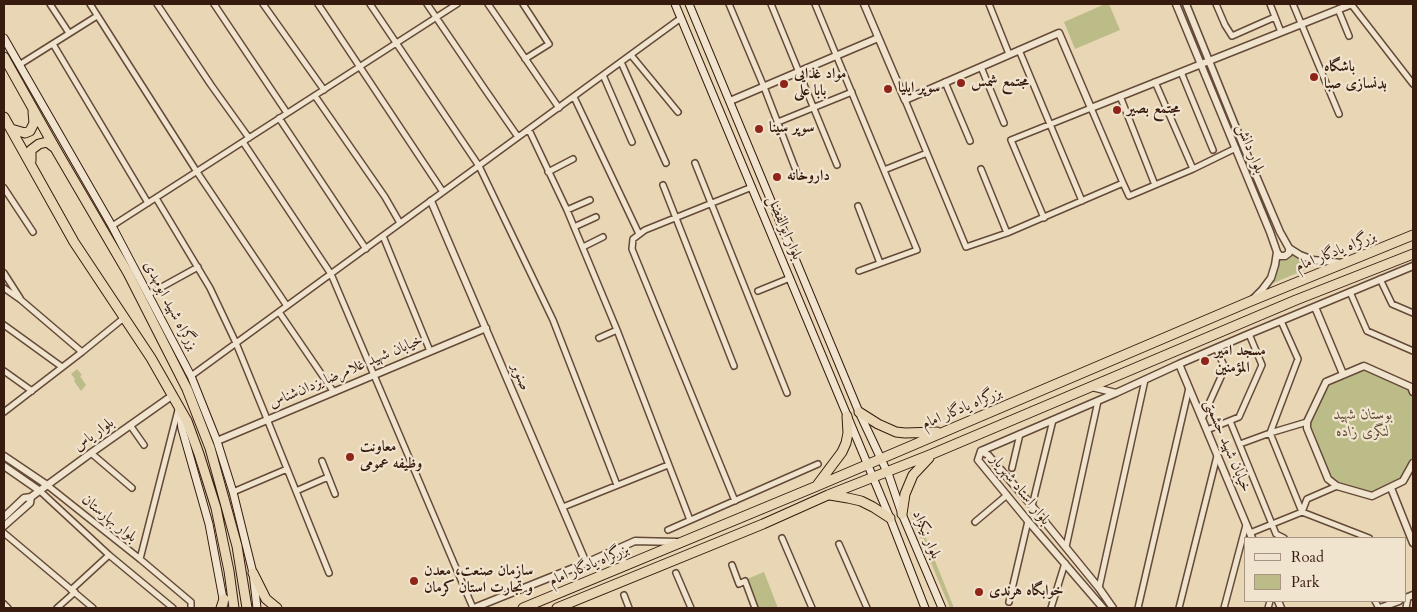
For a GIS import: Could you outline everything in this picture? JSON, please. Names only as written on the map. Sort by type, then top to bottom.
[{"type":"highway","name":"بزرگراه شهید ابومهدی","points":[[4,57],[128,273],[187,389],[210,448],[238,546],[247,608]]},
{"type":"highway","points":[[11,128],[25,133],[30,131],[34,124],[33,110]]},
{"type":"highway","points":[[4,117],[74,242],[125,317],[187,421],[216,508],[229,571],[234,608]]},
{"type":"highway","points":[[31,164],[31,150],[36,145],[47,142],[55,148]]},
{"type":"highway","name":"بزرگراه یادگار امام","points":[[523,608],[817,486],[1251,301],[1413,235]]},
{"type":"highway","name":"بزرگراه یادگار امام","points":[[560,607],[763,524],[828,495],[932,454],[1296,300],[1413,254]]},
{"type":"highway","points":[[128,273],[140,278]]},
{"type":"highway","points":[[859,412],[878,424],[896,432],[944,431]]},
{"type":"highway","points":[[817,486],[842,452],[846,443],[848,433],[847,416]]},
{"type":"highway","points":[[902,514],[905,494],[913,475],[932,454]]},
{"type":"highway","points":[[828,495],[861,501],[890,518]]},
{"type":"highway","points":[[253,573],[266,599],[277,608]]},
{"type":"highway","points":[[221,608],[224,603]]},
{"type":"main road","name":"بلوار ابوالفضل","points":[[675,4],[867,464]]},
{"type":"main road","name":"بلوار ابوالفضل","points":[[689,4],[880,459]]},
{"type":"main road","name":"بزرگراه شهید ابومهدی","points":[[4,38],[112,226],[191,376],[217,441],[233,492],[253,573],[257,608]]},
{"type":"main road","points":[[782,259],[793,254]]},
{"type":"main road","points":[[179,407],[182,429],[209,524],[224,603]]},
{"type":"main road","name":"بلوار نیکزاد","points":[[880,459],[942,608]]},
{"type":"main road","name":"بلوار نیکزاد","points":[[867,464],[925,608]]},
{"type":"main road","points":[[224,498],[242,530]]},
{"type":"street","points":[[50,4],[69,33]]},
{"type":"street","points":[[91,4],[197,172],[287,306]]},
{"type":"street","points":[[157,4],[249,138]]},
{"type":"street","points":[[214,4],[287,114]]},
{"type":"street","points":[[263,4],[324,90]]},
{"type":"street","points":[[318,4],[443,192]]},
{"type":"street","points":[[370,4],[479,166],[553,320],[617,485]]},
{"type":"street","points":[[427,4],[518,137]]},
{"type":"street","points":[[112,226],[457,4]]},
{"type":"street","points":[[488,4],[559,108]]},
{"type":"street","points":[[522,4],[549,44],[525,59]]},
{"type":"street","points":[[729,4],[797,173]]},
{"type":"street","points":[[772,4],[837,165]]},
{"type":"street","points":[[815,4],[917,250],[859,271]]},
{"type":"street","points":[[864,4],[966,248],[1044,218],[1123,183]]},
{"type":"street","points":[[989,4],[1010,54]]},
{"type":"street","name":"بلوار دانش","points":[[1176,4],[1277,252]]},
{"type":"street","name":"بلوار دانش","points":[[1186,4],[1250,162],[1280,232],[1289,248]]},
{"type":"street","points":[[1216,4],[1232,36],[1276,17]]},
{"type":"street","points":[[1270,4],[1281,32]]},
{"type":"street","points":[[1294,4],[1340,114]]},
{"type":"street","points":[[1044,218],[1011,140],[1338,9],[1352,4],[1413,84]]},
{"type":"street","points":[[1338,9],[1349,36]]},
{"type":"street","points":[[20,65],[97,16]]},
{"type":"street","points":[[191,376],[681,18]]},
{"type":"street","points":[[904,100],[1059,32],[1129,196],[1193,169],[1236,148]]},
{"type":"street","points":[[730,101],[878,38]]},
{"type":"street","points":[[53,44],[148,203]]},
{"type":"street","points":[[1019,50],[1082,201]]},
{"type":"street","points":[[631,55],[678,112]]},
{"type":"street","points":[[622,62],[666,163]]},
{"type":"street","points":[[981,66],[1004,123]]},
{"type":"street","points":[[1181,72],[1214,150]]},
{"type":"street","points":[[603,75],[632,142]]},
{"type":"street","points":[[945,82],[970,141]]},
{"type":"street","points":[[1155,82],[1193,169]]},
{"type":"street","points":[[778,122],[852,92]]},
{"type":"street","points":[[315,96],[400,223]]},
{"type":"street","points":[[574,96],[640,234]]},
{"type":"street","points":[[1120,96],[1155,185]]},
{"type":"street","points":[[279,118],[366,249]]},
{"type":"street","points":[[528,130],[583,247],[690,520]]},
{"type":"street","points":[[243,142],[331,274],[474,608],[635,541],[681,542]]},
{"type":"street","points":[[884,170],[927,152]]},
{"type":"street","points":[[548,172],[573,159]]},
{"type":"street","points":[[695,163],[710,205],[787,393]]},
{"type":"street","points":[[981,169],[1007,233]]},
{"type":"street","points":[[663,186],[734,366]]},
{"type":"street","points":[[4,188],[33,232]]},
{"type":"street","points":[[735,500],[632,249],[633,239],[645,230],[752,188]]},
{"type":"street","points":[[156,198],[210,288],[236,344],[329,573]]},
{"type":"street","points":[[567,210],[590,200]]},
{"type":"street","name":"صنوبر","points":[[431,201],[586,563]]},
{"type":"street","points":[[858,206],[880,263]]},
{"type":"street","points":[[574,227],[596,217]]},
{"type":"street","points":[[383,236],[430,351]]},
{"type":"street","points":[[583,247],[603,236]]},
{"type":"street","points":[[1277,252],[1280,256],[1285,256],[1289,248],[1313,260],[1343,264]]},
{"type":"street","points":[[1251,301],[1271,278],[1277,252]]},
{"type":"street","points":[[981,451],[1116,394],[1216,348],[1413,266]]},
{"type":"street","points":[[149,294],[198,267]]},
{"type":"street","points":[[4,273],[21,300]]},
{"type":"street","points":[[758,291],[790,278]]},
{"type":"street","points":[[1380,280],[1392,304],[1413,313]]},
{"type":"street","points":[[4,288],[21,300],[82,352]]},
{"type":"street","points":[[1350,292],[1367,331],[1413,351]]},
{"type":"street","points":[[1315,307],[1343,374]]},
{"type":"street","points":[[278,312],[333,391]]},
{"type":"street","points":[[4,412],[125,317]]},
{"type":"street","points":[[1281,321],[1298,359],[1270,433],[1302,512]]},
{"type":"street","points":[[4,325],[62,367]]},
{"type":"street","points":[[1207,430],[1239,417],[1262,365],[1249,334],[1234,327]]},
{"type":"street","name":"خیابان شهید غلامرضا یزدان‌شناس","points":[[217,441],[486,328]]},
{"type":"street","points":[[599,338],[617,330]]},
{"type":"street","points":[[1202,419],[1225,368],[1216,348]]},
{"type":"street","name":"خیابان شهید حشمتی","points":[[1179,364],[1251,536]]},
{"type":"street","points":[[1413,388],[1364,366],[1326,382],[1307,422],[1307,428],[1328,479],[1336,486],[1372,496],[1403,481],[1413,463]]},
{"type":"street","points":[[4,371],[32,391]]},
{"type":"street","points":[[1099,588],[1145,380]]},
{"type":"street","points":[[1090,386],[1116,394]]},
{"type":"street","points":[[1138,608],[1189,388]]},
{"type":"street","name":"بلوار یاس","points":[[4,517],[24,498],[31,497],[40,491],[172,395]]},
{"type":"street","points":[[1066,548],[1098,401]]},
{"type":"street","points":[[140,559],[179,407]]},
{"type":"street","points":[[1032,506],[1053,420]]},
{"type":"street","points":[[1230,421],[1276,534],[1282,537]]},
{"type":"street","points":[[1240,444],[1307,422]]},
{"type":"street","points":[[130,425],[144,445]]},
{"type":"street","points":[[1012,468],[1020,434]]},
{"type":"street","name":"بلوار استاد شهریار","points":[[1103,608],[1097,605],[978,460],[981,451],[988,455],[1032,506],[1114,608]]},
{"type":"street","points":[[91,453],[132,488]]},
{"type":"street","name":"بلوار بهارستان","points":[[4,456],[47,485],[140,559],[190,602],[191,608]]},
{"type":"street","points":[[1178,608],[1218,456]]},
{"type":"street","points":[[322,461],[335,494]]},
{"type":"street","points":[[563,507],[668,464]]},
{"type":"street","points":[[668,530],[818,464]]},
{"type":"street","name":"بلوار بهارستان","points":[[4,466],[40,491],[109,555],[173,608]]},
{"type":"street","points":[[233,492],[287,469]]},
{"type":"street","points":[[296,491],[328,477]]},
{"type":"street","points":[[1302,512],[1307,498],[1336,486]]},
{"type":"street","points":[[975,522],[1015,487]]},
{"type":"street","points":[[1391,488],[1413,543]]},
{"type":"street","name":"بلوار یاس","points":[[4,526],[30,503],[31,497]]},
{"type":"street","points":[[1251,536],[1272,524],[1302,512],[1366,537]]},
{"type":"street","points":[[1008,602],[1028,521]]},
{"type":"street","points":[[1224,608],[1246,525]]},
{"type":"street","points":[[4,533],[93,608]]},
{"type":"street","points":[[782,538],[812,608]]},
{"type":"street","points":[[839,544],[866,608]]},
{"type":"street","points":[[614,550],[621,555],[623,560],[622,567]]},
{"type":"street","points":[[57,608],[109,555]]},
{"type":"street","points":[[1051,608],[1064,563]]},
{"type":"street","points":[[732,565],[739,584],[744,581],[755,608]]},
{"type":"street","points":[[676,573],[690,608]]},
{"type":"street","points":[[624,596],[629,608]]},
{"type":"street","points":[[1406,608],[1409,597]]},
{"type":"street","points":[[1380,608],[1395,602]]},
{"type":"street","points":[[4,604],[8,608]]},
{"type":"green space","points":[[1109,4],[1120,30],[1075,49],[1064,22]]},
{"type":"green space","points":[[1293,253],[1305,260],[1319,264],[1271,284],[1279,260],[1288,259]]},
{"type":"green space","points":[[77,369],[86,385],[81,391],[71,374]]},
{"type":"green space","name":"بوستان شهید لنگری زاده","points":[[1363,369],[1409,390],[1413,401],[1413,456],[1401,478],[1369,492],[1339,482],[1330,476],[1310,423],[1327,384]]},
{"type":"green space","points":[[915,511],[954,608],[950,608],[910,513]]},
{"type":"green space","points":[[764,572],[778,608],[759,608],[747,579]]},
{"type":"place","name":"باشگاه بدنسازی صبا","points":[[1314,77]]},
{"type":"place","name":"مجتمع شمس","points":[[961,83]]},
{"type":"place","name":"مواد غذایی بابا علی","points":[[784,84]]},
{"type":"place","name":"سوپر ایلیا","points":[[888,89]]},
{"type":"place","name":"مجتمع بصیر","points":[[1117,110]]},
{"type":"place","name":"سوپر سینا","points":[[759,129]]},
{"type":"place","name":"داروخانه","points":[[777,177]]},
{"type":"place","name":"مسجد امیر المؤمنین","points":[[1205,361]]},
{"type":"place","name":"معاونت وظیفه عمومی","points":[[350,457]]},
{"type":"place","name":"سازمان صنعت، معدن و تجارت استان کرمان","points":[[414,581]]},
{"type":"place","name":"خوابگاه هرندی","points":[[979,592]]}]
